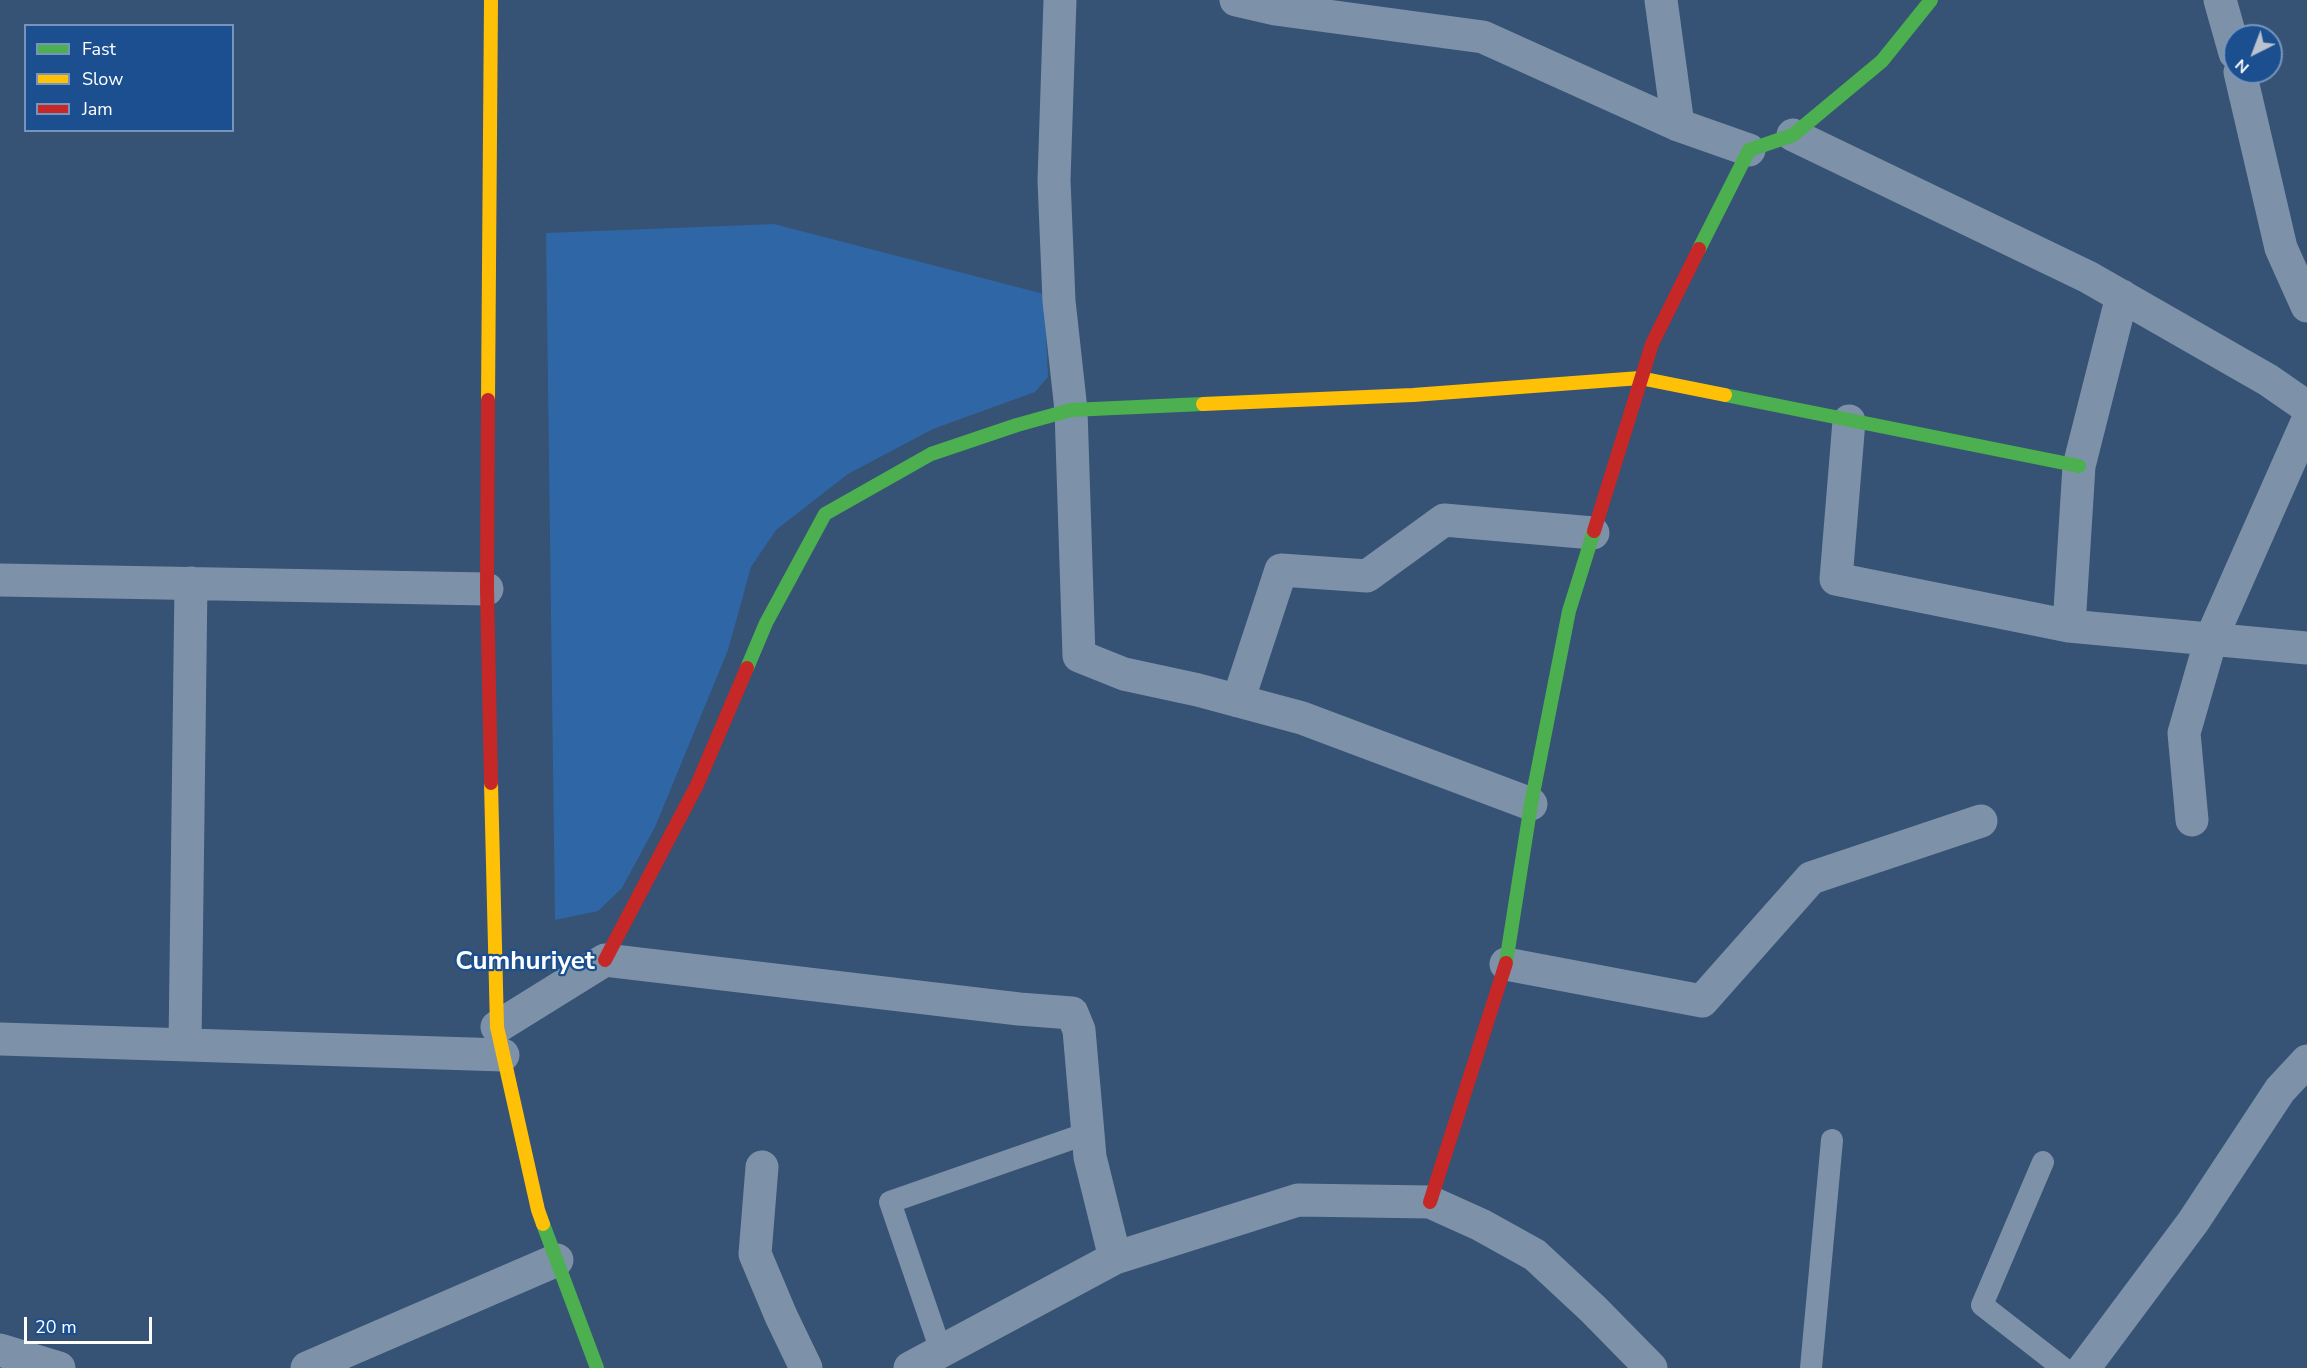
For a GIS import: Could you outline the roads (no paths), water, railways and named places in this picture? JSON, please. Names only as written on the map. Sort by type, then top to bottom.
[{"type":"street","points":[[491,0],[487,589],[500,1041],[538,1210],[597,1368]]},
{"type":"street","points":[[1060,0],[1054,180],[1059,301],[1071,410],[1079,656],[1124,674],[1198,690],[1302,718],[1531,804]]},
{"type":"street","points":[[1236,0],[1275,9],[1483,37],[1678,125],[1749,150],[1793,135],[1882,62],[1931,0]]},
{"type":"street","points":[[1661,0],[1678,125]]},
{"type":"street","points":[[2220,0],[2227,24]]},
{"type":"street","points":[[2243,84],[2281,248],[2307,306]]},
{"type":"street","points":[[1793,135],[2088,277],[2268,380],[2307,408]]},
{"type":"street","points":[[1430,1202],[1506,964],[1531,804],[1569,611],[1640,378],[1653,344],[1749,150]]},
{"type":"street","points":[[2069,626],[2079,466],[2122,296]]},
{"type":"street","points":[[0,1039],[185,1045],[500,1041],[605,960],[697,784],[766,623],[825,514],[931,454],[1017,425],[1071,410],[1413,395],[1640,378],[2079,466]]},
{"type":"street","points":[[1849,421],[1836,579],[2069,626],[2307,648]]},
{"type":"street","points":[[2192,820],[2184,733],[2211,639],[2307,422]]},
{"type":"street","points":[[1238,701],[1281,570],[1367,576],[1444,520],[1593,533]]},
{"type":"street","points":[[0,580],[487,589]]},
{"type":"street","points":[[185,1045],[192,583]]},
{"type":"street","points":[[1506,964],[1702,1001],[1811,878],[1981,821]]},
{"type":"street","points":[[605,960],[1019,1009],[1072,1013],[1079,1030],[1090,1157],[1115,1258]]},
{"type":"street","points":[[2084,1368],[2193,1222],[2280,1090],[2307,1061]]},
{"type":"street","points":[[762,1167],[756,1254],[781,1316],[806,1368]]},
{"type":"street","points":[[910,1368],[1115,1258],[1298,1200],[1430,1202],[1481,1225],[1535,1255],[1651,1368]]},
{"type":"street","points":[[307,1368],[557,1260]]},
{"type":"street","points":[[0,1350],[59,1368]]},
{"type":"lane","points":[[941,1351],[890,1202],[1088,1133]]},
{"type":"lane","points":[[1811,1368],[1832,1140]]},
{"type":"lane","points":[[2043,1162],[1982,1305],[2063,1368]]},
{"type":"district","name":"Cumhuriyet","points":[[525,963]]}]
